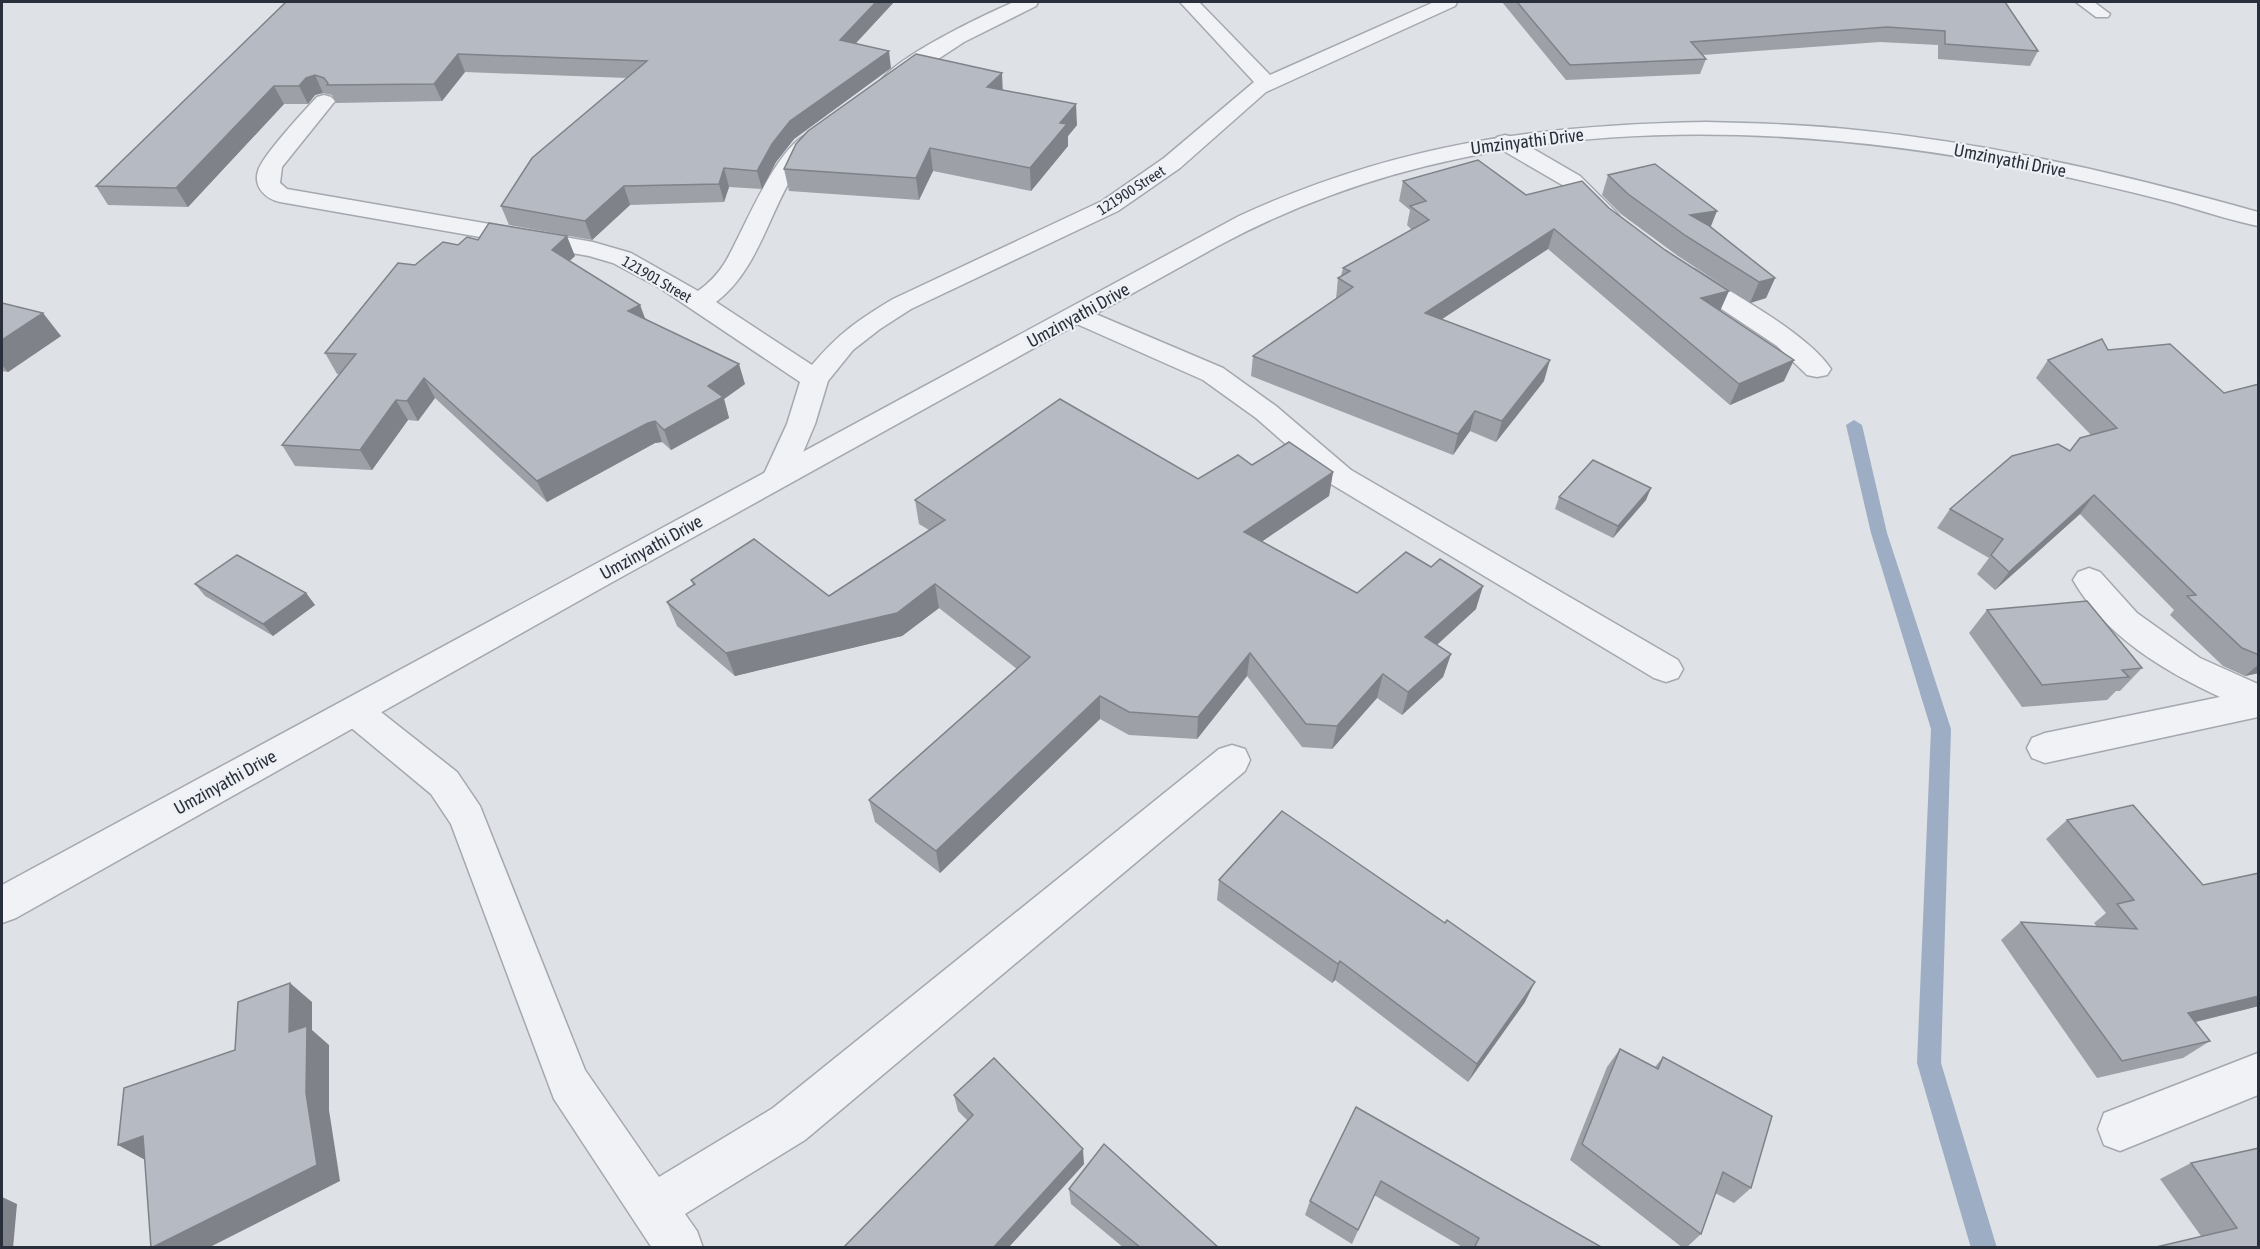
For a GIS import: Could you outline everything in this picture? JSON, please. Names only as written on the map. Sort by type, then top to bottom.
[{"type":"street","points":[[875,93],[925,56],[976,27],[1029,2]]},
{"type":"street","points":[[1188,2],[1267,84]]},
{"type":"street","name":"121900 Street","points":[[815,379],[844,344],[871,323],[902,304],[1110,206],[1140,187],[1172,163],[1248,95],[1267,84],[1448,2]]},
{"type":"street","name":"121901 Street","points":[[324,101],[268,174],[269,185],[280,195],[592,249],[622,258],[669,283],[815,379]]},
{"type":"street","points":[[699,303],[722,285],[735,267],[789,163],[803,146],[828,127]]},
{"type":"street","name":"Umzinyathi Drive","points":[[2,905],[778,476],[1079,315],[1223,234],[1306,196],[1380,170],[1423,158],[1504,142],[1572,134],[1673,128],[1763,129],[1848,135],[1922,144],[2038,164],[2177,196],[2259,219]]},
{"type":"street","points":[[1504,142],[1572,181],[1622,228]]},
{"type":"street","points":[[1668,263],[1786,340],[1817,369]]},
{"type":"street","points":[[1079,315],[1213,374],[1266,412],[1341,477],[1666,669]]},
{"type":"street","points":[[778,476],[801,424],[815,379]]},
{"type":"street","points":[[2089,580],[2125,622],[2188,667],[2259,701]]},
{"type":"street","points":[[2045,748],[2259,701]]},
{"type":"street","points":[[354,711],[444,783],[466,817],[569,1084],[680,1248]]},
{"type":"street","points":[[653,1207],[789,1124],[1232,760]]},
{"type":"street","points":[[2120,1129],[2259,1074]]},
{"type":"lane","points":[[2084,2],[2102,14]]},
{"type":"building","points":[[286,2],[876,2],[840,40],[889,51],[790,121],[772,144],[757,171],[724,168],[719,184],[624,186],[585,221],[501,206],[532,158],[647,61],[458,54],[434,84],[327,85],[324,78],[315,75],[306,78],[299,86],[274,86],[176,188],[96,186]]},
{"type":"building","points":[[1517,2],[2005,2],[2038,51],[1945,44],[1945,31],[1887,27],[1691,42],[1706,59],[1570,65]]},
{"type":"building","points":[[916,54],[1002,73],[987,87],[1076,104],[1060,123],[1067,124],[1030,168],[930,148],[916,178],[784,169],[796,144],[808,131]]},
{"type":"building","points":[[1478,160],[1526,195],[1582,181],[1609,208],[1665,250],[1729,291],[1701,298],[1794,360],[1739,384],[1554,229],[1425,313],[1550,360],[1502,421],[1475,411],[1458,434],[1253,356],[1353,287],[1338,278],[1350,271],[1343,268],[1429,220],[1410,206],[1426,201],[1403,181]]},
{"type":"building","points":[[1655,164],[1717,211],[1690,215],[1708,225],[1775,278],[1759,282],[1686,236],[1628,194],[1608,175]]},
{"type":"building","points":[[489,223],[567,236],[552,250],[640,305],[628,311],[739,364],[708,386],[723,397],[664,430],[655,421],[648,423],[537,481],[424,378],[407,401],[396,400],[360,450],[282,445],[356,354],[325,353],[398,263],[415,265],[443,242],[458,245],[467,237],[478,240]]},
{"type":"building","points":[[2,303],[43,313],[2,340]]},
{"type":"building","points":[[2102,339],[2108,350],[2170,344],[2224,393],[2259,384],[2259,655],[2242,648],[2187,596],[2196,595],[2094,495],[2009,572],[1991,555],[2003,539],[1950,509],[2012,456],[2058,444],[2070,451],[2080,438],[2117,428],[2048,360]]},
{"type":"building","points":[[1060,399],[1198,479],[1238,455],[1252,465],[1289,442],[1333,472],[1244,532],[1357,593],[1406,552],[1431,567],[1440,559],[1483,586],[1425,637],[1451,654],[1408,692],[1383,674],[1337,726],[1306,724],[1250,653],[1198,717],[1129,712],[1100,696],[936,851],[869,800],[1030,657],[935,584],[897,613],[726,653],[667,602],[695,584],[691,580],[754,539],[829,596],[945,520],[915,500]]},
{"type":"building","points":[[1593,460],[1651,488],[1618,526],[1559,497]]},
{"type":"building","points":[[237,555],[306,593],[263,624],[195,584]]},
{"type":"building","points":[[2087,601],[2142,668],[2122,670],[2129,677],[2042,685],[1987,610]]},
{"type":"building","points":[[2133,805],[2203,885],[2259,873],[2259,996],[2188,1013],[2210,1041],[2122,1061],[2021,922],[2137,929],[2117,904],[2134,900],[2067,820]]},
{"type":"building","points":[[1282,811],[1445,923],[1447,920],[1535,982],[1477,1064],[1340,961],[1338,964],[1219,880]]},
{"type":"building","points":[[290,983],[289,1032],[307,1026],[306,1093],[317,1165],[151,1248],[143,1136],[118,1145],[124,1088],[235,1050],[238,1002]]},
{"type":"building","points":[[1620,1049],[1658,1069],[1663,1057],[1772,1116],[1751,1188],[1723,1172],[1701,1234],[1582,1144]]},
{"type":"building","points":[[994,1058],[1083,1149],[993,1248],[843,1248],[973,1115],[954,1095]]},
{"type":"building","points":[[1356,1107],[1603,1248],[1474,1248],[1479,1238],[1381,1181],[1358,1230],[1310,1201]]},
{"type":"building","points":[[1104,1144],[1219,1248],[1141,1248],[1069,1189]]},
{"type":"building","points":[[2259,1148],[2259,1248],[2152,1248],[2237,1228],[2191,1163]]},
{"type":"waterway","points":[[1854,425],[1879,533],[1941,729],[1929,1063],[1984,1248]]}]
